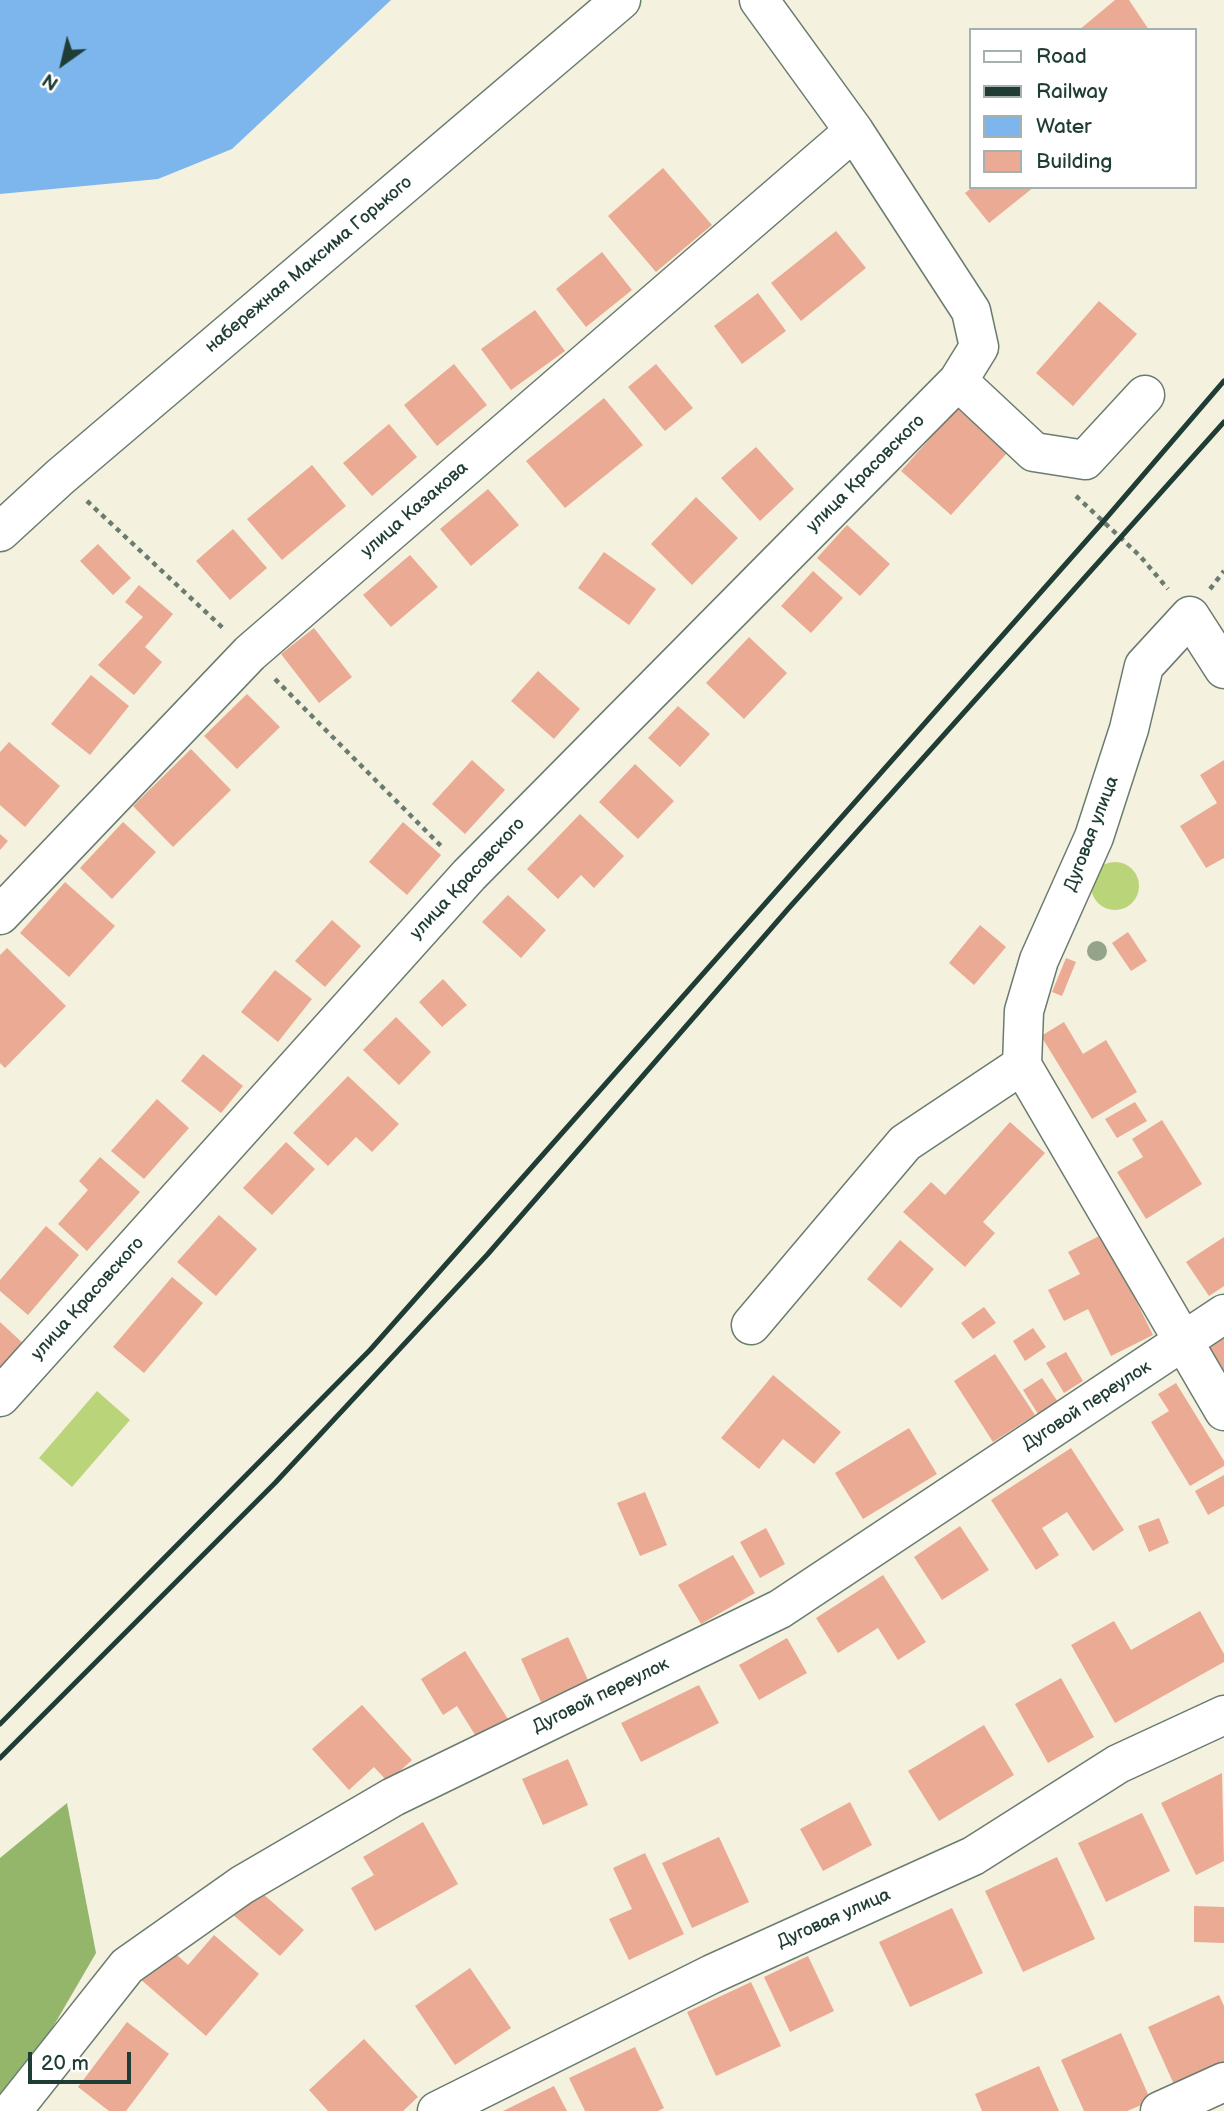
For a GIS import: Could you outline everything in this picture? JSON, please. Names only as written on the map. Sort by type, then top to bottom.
[{"type":"street","name":"набережная Максима Горького","points":[[0,532],[71,468],[621,0]]},
{"type":"street","name":"улица Красовского","points":[[0,1397],[469,875],[958,381],[979,347],[971,311],[853,131],[759,0]]},
{"type":"street","name":"улица Казакова","points":[[0,915],[250,653],[853,131]]},
{"type":"street","points":[[958,381],[1034,453],[1085,460],[1144,395]]},
{"type":"street","points":[[1190,616],[1224,669]]},
{"type":"street","name":"Дуговая улица","points":[[1022,1065],[1024,1010],[1035,973],[1094,838],[1129,729],[1144,666],[1190,616]]},
{"type":"street","points":[[751,1325],[905,1143],[1022,1065],[1224,1411]]},
{"type":"street","name":"Дуговой переулок","points":[[12,2111],[127,1966],[242,1885],[393,1797],[779,1609],[1224,1314]]},
{"type":"street","name":"Дуговая улица","points":[[437,2111],[712,1973],[973,1856],[1118,1764],[1224,1715]]},
{"type":"street","points":[[1160,2111],[1224,2082]]},
{"type":"path","points":[[1034,453],[1102,523],[1140,556],[1190,616]]},
{"type":"green space","points":[[1115,862],[1132,869],[1139,886],[1132,903],[1115,910],[1098,903],[1091,886],[1098,869]]},
{"type":"green space","points":[[97,1391],[130,1420],[72,1487],[39,1458]]},
{"type":"green space","points":[[67,1803],[96,1953],[4,2111],[0,2111],[0,1858]]},
{"type":"water","points":[[0,0],[391,0],[232,149],[158,179],[0,194]]},
{"type":"building","points":[[1115,0],[1129,0],[1148,28],[1081,28]]},
{"type":"building","points":[[663,168],[712,225],[656,272],[608,216]]},
{"type":"building","points":[[970,189],[1032,189],[989,223],[965,193]]},
{"type":"building","points":[[836,231],[866,268],[801,321],[771,283]]},
{"type":"building","points":[[602,252],[632,290],[586,327],[556,289]]},
{"type":"building","points":[[758,293],[786,331],[742,364],[714,326]]},
{"type":"building","points":[[1099,301],[1137,334],[1073,406],[1036,373]]},
{"type":"building","points":[[535,310],[565,351],[511,390],[481,349]]},
{"type":"building","points":[[454,364],[487,405],[437,446],[404,405]]},
{"type":"building","points":[[656,364],[693,408],[665,431],[628,387]]},
{"type":"building","points":[[604,398],[643,445],[565,508],[526,461]]},
{"type":"building","points":[[957,408],[1007,453],[951,515],[901,471]]},
{"type":"building","points":[[389,424],[417,457],[372,496],[343,463]]},
{"type":"building","points":[[756,447],[794,489],[760,521],[721,478]]},
{"type":"building","points":[[312,465],[346,506],[282,560],[247,519]]},
{"type":"building","points":[[488,489],[519,525],[471,566],[440,529]]},
{"type":"building","points":[[696,497],[738,538],[692,585],[651,544]]},
{"type":"building","points":[[847,525],[890,564],[860,596],[817,558]]},
{"type":"building","points":[[233,529],[267,568],[230,600],[196,561]]},
{"type":"building","points":[[98,544],[131,578],[113,595],[80,561]]},
{"type":"building","points":[[604,552],[656,589],[629,625],[578,588]]},
{"type":"building","points":[[410,555],[438,587],[391,627],[363,595]]},
{"type":"building","points":[[813,571],[843,598],[811,633],[781,606]]},
{"type":"building","points":[[139,585],[173,614],[145,647],[162,662],[134,695],[98,665],[143,617],[125,602]]},
{"type":"building","points":[[314,628],[352,677],[319,703],[281,654]]},
{"type":"building","points":[[749,637],[787,673],[744,719],[706,683]]},
{"type":"building","points":[[538,671],[580,709],[554,739],[511,701]]},
{"type":"building","points":[[91,675],[129,706],[90,755],[51,724]]},
{"type":"building","points":[[247,694],[280,727],[237,769],[204,736]]},
{"type":"building","points":[[678,706],[710,734],[680,767],[648,738]]},
{"type":"building","points":[[9,742],[60,786],[25,827],[0,805],[0,752]]},
{"type":"building","points":[[191,749],[231,790],[173,847],[133,806]]},
{"type":"building","points":[[472,760],[505,790],[465,834],[432,804]]},
{"type":"building","points":[[1224,760],[1224,858],[1206,868],[1180,826],[1217,803],[1200,775]]},
{"type":"building","points":[[635,764],[674,801],[638,839],[599,802]]},
{"type":"building","points":[[580,814],[624,856],[594,888],[581,875],[558,899],[527,869]]},
{"type":"building","points":[[123,822],[156,852],[112,899],[80,868]]},
{"type":"building","points":[[403,822],[441,855],[407,895],[369,862]]},
{"type":"building","points":[[0,834],[8,841],[0,850]]},
{"type":"building","points":[[65,882],[115,926],[69,977],[20,933]]},
{"type":"building","points":[[508,895],[546,930],[521,958],[482,922]]},
{"type":"building","points":[[332,920],[361,946],[325,987],[295,961]]},
{"type":"building","points":[[980,925],[1006,947],[974,985],[949,963]]},
{"type":"building","points":[[1128,932],[1147,961],[1131,971],[1112,943]]},
{"type":"building","points":[[7,948],[66,1006],[5,1068],[0,1063],[0,955]]},
{"type":"building","points":[[1066,958],[1076,962],[1062,996],[1052,992]]},
{"type":"building","points":[[275,970],[312,999],[278,1042],[241,1012]]},
{"type":"building","points":[[443,979],[467,1005],[442,1027],[419,1002]]},
{"type":"building","points":[[396,1017],[431,1052],[399,1085],[363,1050]]},
{"type":"building","points":[[1064,1022],[1083,1054],[1106,1040],[1137,1092],[1092,1119],[1041,1036]]},
{"type":"building","points":[[203,1054],[243,1086],[221,1113],[181,1081]]},
{"type":"building","points":[[348,1076],[399,1124],[372,1152],[356,1137],[328,1166],[293,1133]]},
{"type":"building","points":[[157,1099],[189,1128],[144,1179],[111,1151]]},
{"type":"building","points":[[1135,1102],[1147,1121],[1117,1138],[1105,1119]]},
{"type":"building","points":[[1162,1120],[1202,1184],[1146,1219],[1117,1172],[1143,1157],[1132,1139]]},
{"type":"building","points":[[1010,1122],[1045,1153],[983,1222],[995,1233],[965,1267],[903,1212],[931,1182],[945,1195]]},
{"type":"building","points":[[286,1142],[315,1169],[272,1215],[243,1188]]},
{"type":"building","points":[[100,1157],[140,1192],[87,1251],[58,1224],[88,1190],[79,1181]]},
{"type":"building","points":[[219,1215],[257,1249],[216,1296],[177,1262]]},
{"type":"building","points":[[46,1226],[79,1255],[28,1315],[0,1291],[0,1280]]},
{"type":"building","points":[[1103,1234],[1153,1335],[1111,1356],[1088,1309],[1064,1321],[1048,1290],[1080,1274],[1068,1252]]},
{"type":"building","points":[[1224,1237],[1224,1286],[1209,1296],[1186,1262]]},
{"type":"building","points":[[900,1240],[934,1269],[901,1308],[867,1279]]},
{"type":"building","points":[[172,1277],[203,1303],[144,1373],[113,1347]]},
{"type":"building","points":[[984,1307],[996,1323],[973,1339],[961,1323]]},
{"type":"building","points":[[0,1322],[26,1346],[0,1368]]},
{"type":"building","points":[[1033,1328],[1046,1347],[1025,1361],[1013,1341]]},
{"type":"building","points":[[1224,1328],[1224,1371],[1205,1340]]},
{"type":"building","points":[[1066,1352],[1083,1381],[1064,1393],[1046,1363]]},
{"type":"building","points":[[995,1354],[1035,1415],[993,1442],[954,1381]]},
{"type":"building","points":[[773,1375],[841,1432],[814,1464],[783,1439],[759,1469],[721,1438]]},
{"type":"building","points":[[1042,1378],[1058,1402],[1038,1414],[1023,1390]]},
{"type":"building","points":[[1176,1383],[1224,1461],[1224,1466],[1190,1486],[1151,1422],[1169,1411],[1158,1394]]},
{"type":"building","points":[[909,1428],[937,1474],[863,1519],[835,1473]]},
{"type":"building","points":[[1071,1448],[1124,1530],[1093,1551],[1067,1512],[1042,1528],[1059,1555],[1036,1570],[991,1500]]},
{"type":"building","points":[[1224,1475],[1224,1506],[1208,1515],[1195,1491]]},
{"type":"building","points":[[645,1492],[667,1545],[640,1556],[617,1503]]},
{"type":"building","points":[[1159,1518],[1169,1543],[1149,1552],[1138,1526]]},
{"type":"building","points":[[960,1526],[989,1570],[942,1600],[914,1557]]},
{"type":"building","points":[[766,1528],[785,1564],[760,1578],[740,1542]]},
{"type":"building","points":[[733,1555],[755,1593],[701,1624],[678,1585]]},
{"type":"building","points":[[883,1575],[926,1642],[898,1660],[878,1628],[838,1653],[816,1618]]},
{"type":"building","points":[[1200,1611],[1224,1654],[1224,1662],[1115,1723],[1071,1645],[1114,1621],[1131,1650]]},
{"type":"building","points":[[568,1637],[588,1680],[541,1702],[521,1659]]},
{"type":"building","points":[[787,1638],[807,1673],[759,1700],[739,1665]]},
{"type":"building","points":[[465,1651],[508,1719],[477,1738],[457,1706],[443,1715],[421,1679]]},
{"type":"building","points":[[1061,1678],[1094,1737],[1048,1763],[1015,1704]]},
{"type":"building","points":[[699,1685],[719,1723],[641,1762],[621,1723]]},
{"type":"building","points":[[362,1705],[412,1760],[388,1782],[374,1767],[349,1790],[312,1749]]},
{"type":"building","points":[[984,1725],[1014,1775],[939,1821],[908,1771]]},
{"type":"building","points":[[568,1759],[588,1805],[543,1825],[522,1779]]},
{"type":"building","points":[[1222,1773],[1224,1861],[1196,1875],[1161,1803]]},
{"type":"building","points":[[850,1802],[872,1845],[823,1871],[800,1829]]},
{"type":"building","points":[[1142,1813],[1170,1871],[1106,1902],[1078,1843]]},
{"type":"building","points":[[423,1822],[458,1884],[375,1931],[351,1888],[374,1875],[363,1857]]},
{"type":"building","points":[[719,1837],[749,1902],[692,1928],[662,1863]]},
{"type":"building","points":[[645,1853],[684,1934],[629,1960],[609,1919],[632,1909],[613,1868]]},
{"type":"building","points":[[1057,1857],[1095,1939],[1023,1972],[985,1891]]},
{"type":"building","points":[[254,1886],[304,1930],[280,1956],[231,1913]]},
{"type":"building","points":[[1194,1906],[1224,1907],[1224,1943],[1194,1942]]},
{"type":"building","points":[[952,1908],[983,1973],[910,2007],[879,1942]]},
{"type":"building","points":[[214,1935],[259,1974],[206,2036],[139,1978],[167,1946],[188,1965]]},
{"type":"building","points":[[808,1956],[834,2011],[790,2032],[764,1977]]},
{"type":"building","points":[[470,1968],[511,2028],[455,2065],[415,2006]]},
{"type":"building","points":[[751,1982],[781,2046],[716,2076],[687,2012]]},
{"type":"building","points":[[1219,1995],[1224,2006],[1224,2070],[1177,2091],[1148,2027]]},
{"type":"building","points":[[127,2022],[169,2054],[126,2111],[109,2111],[78,2087]]},
{"type":"building","points":[[1121,2033],[1151,2101],[1127,2111],[1084,2111],[1061,2060]]},
{"type":"building","points":[[364,2039],[418,2097],[403,2111],[328,2111],[309,2090]]},
{"type":"building","points":[[635,2047],[664,2108],[658,2111],[585,2111],[569,2078]]},
{"type":"building","points":[[1039,2066],[1059,2111],[982,2111],[975,2094]]},
{"type":"building","points":[[554,2086],[567,2111],[503,2111]]},
{"type":"railway","points":[[0,1724],[370,1350],[1102,523],[1224,381]]},
{"type":"railway","points":[[0,1758],[275,1483],[487,1255],[788,909],[1224,422]]}]
